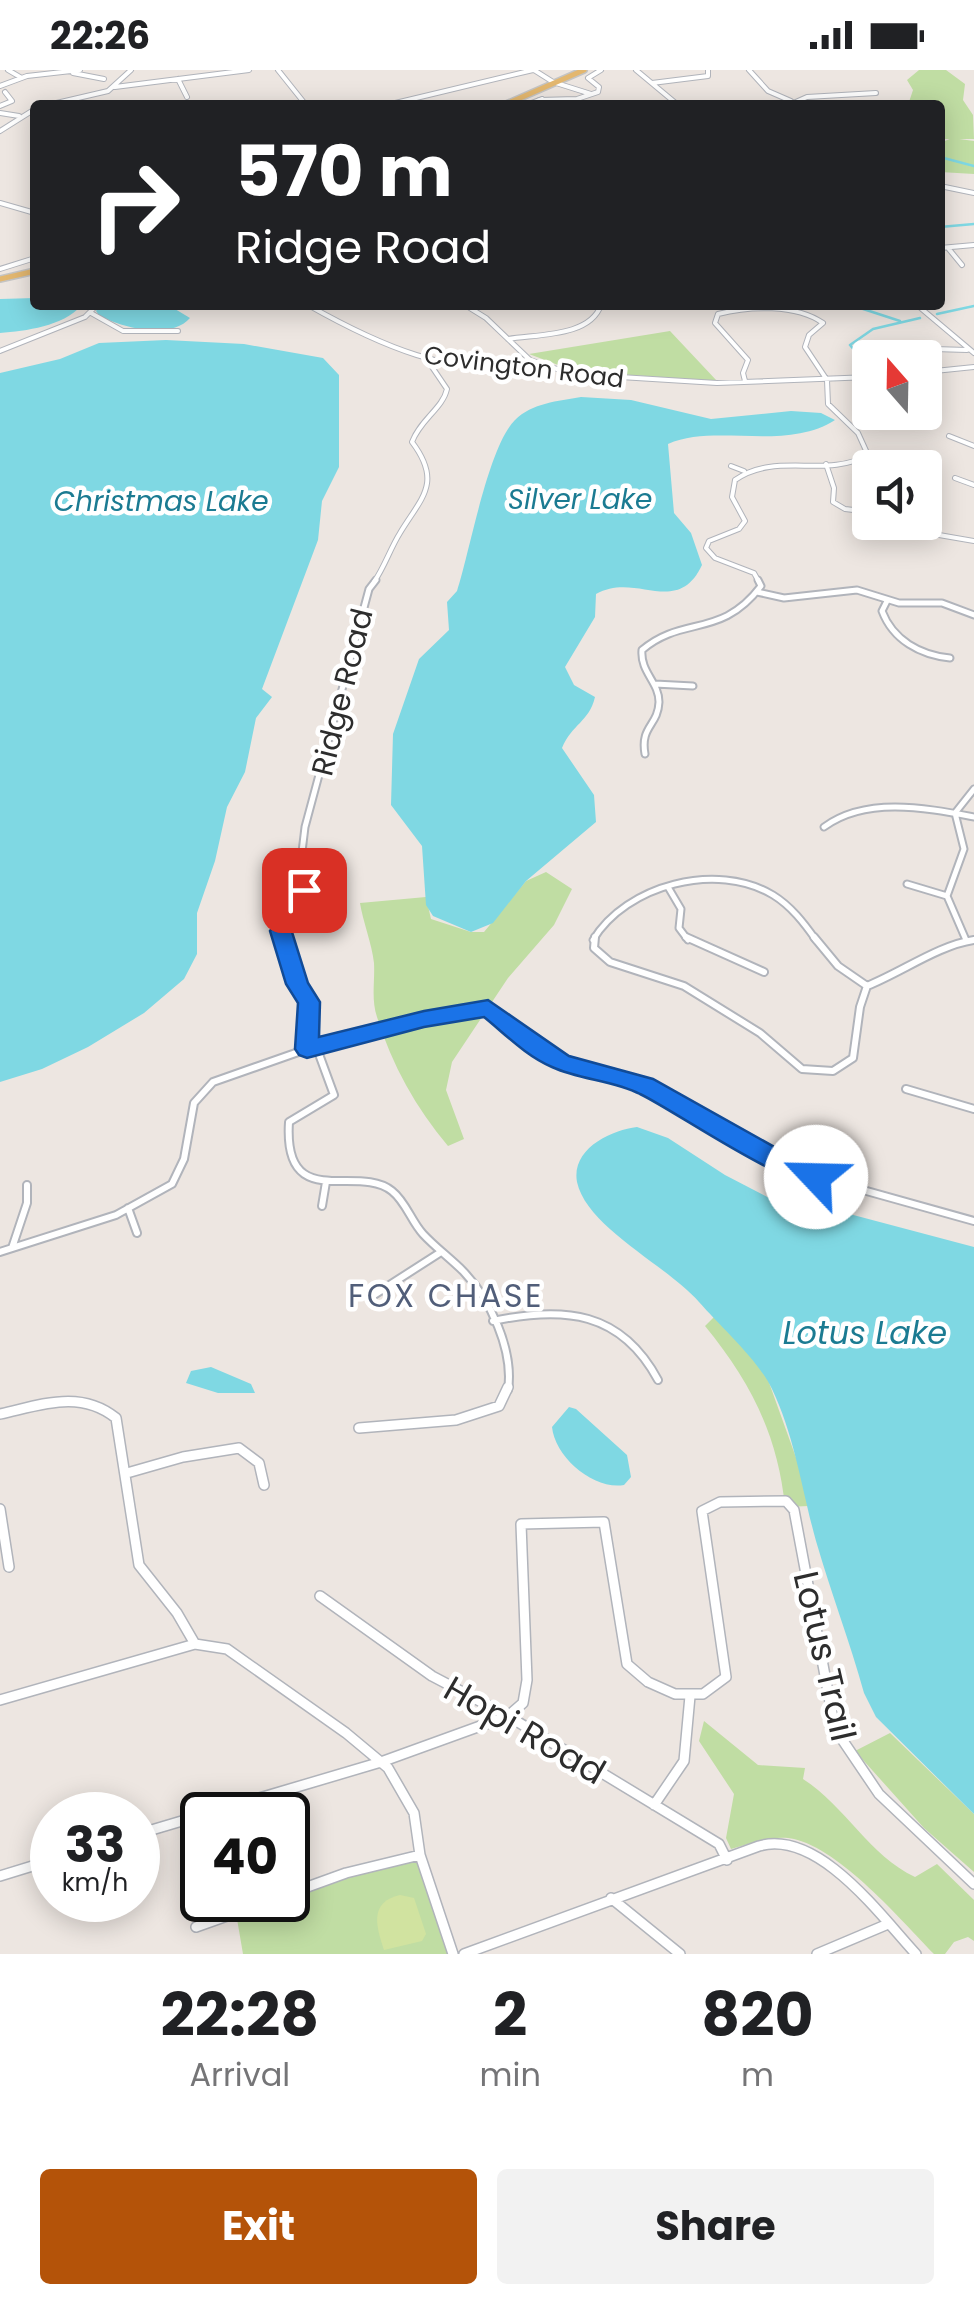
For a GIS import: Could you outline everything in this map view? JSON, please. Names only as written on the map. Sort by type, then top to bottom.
[{"type":"main road","points":[[545,77],[560,80],[583,70]]},
{"type":"main road","points":[[517,100],[583,70]]},
{"type":"main road","points":[[525,100],[592,70]]},
{"type":"main road","points":[[0,275],[30,271]]},
{"type":"street","points":[[8,70],[21,78]]},
{"type":"street","points":[[0,86],[21,78],[80,70]]},
{"type":"street","points":[[116,86],[131,70]]},
{"type":"street","points":[[72,100],[116,86],[249,70]]},
{"type":"street","points":[[278,70],[302,100]]},
{"type":"street","points":[[533,70],[557,85],[588,94]]},
{"type":"street","points":[[408,100],[533,70],[557,85],[588,94]]},
{"type":"street","points":[[539,100],[600,90],[588,77],[600,70]]},
{"type":"street","points":[[636,70],[672,100]]},
{"type":"street","points":[[652,83],[711,74],[708,70]]},
{"type":"street","points":[[750,70],[768,91],[784,100]]},
{"type":"street","points":[[72,72],[104,78]]},
{"type":"street","points":[[178,79],[187,97]]},
{"type":"street","points":[[578,90],[595,86]]},
{"type":"street","points":[[808,100],[864,91],[876,94]]},
{"type":"street","points":[[0,106],[12,100],[5,92]]},
{"type":"street","points":[[0,130],[30,111]]},
{"type":"street","points":[[0,113],[20,116]]},
{"type":"street","points":[[945,187],[974,193]]},
{"type":"street","points":[[0,203],[30,212]]},
{"type":"street","points":[[948,248],[974,245]]},
{"type":"street","points":[[948,248],[962,265]]},
{"type":"street","points":[[0,275],[30,260]]},
{"type":"street","points":[[0,351],[94,310]]},
{"type":"street","name":"Covington Road","points":[[318,310],[396,348],[434,360],[515,369],[535,364],[591,376],[697,384],[852,377]]},
{"type":"street","points":[[476,310],[535,364]]},
{"type":"street","points":[[507,340],[586,326],[600,310]]},
{"type":"street","points":[[644,754],[642,738],[660,710],[655,684],[639,660],[646,644],[659,636],[722,622],[758,592],[760,581],[754,573],[715,558],[706,548],[714,538],[743,526],[744,512],[731,492],[735,480],[745,472],[773,463],[855,463],[865,459],[868,452],[849,419],[828,404],[831,388],[805,347],[809,335],[823,323],[820,318],[801,312],[728,310],[715,317],[715,324],[748,360],[742,375],[745,381]]},
{"type":"street","points":[[922,310],[972,350]]},
{"type":"street","points":[[92,313],[123,331],[178,331]]},
{"type":"street","points":[[942,349],[972,350]]},
{"type":"street","name":"Ridge Road","points":[[307,1049],[309,1002],[298,984],[281,931],[304,899],[299,861],[303,828],[315,801],[369,589],[400,533],[426,498],[424,459],[412,442],[418,425],[446,396],[446,389],[430,364],[434,360]]},
{"type":"street","points":[[942,370],[974,367]]},
{"type":"street","points":[[949,436],[974,446]]},
{"type":"street","points":[[826,464],[834,488],[833,502],[852,509]]},
{"type":"street","points":[[731,466],[745,472]]},
{"type":"street","points":[[955,478],[974,485]]},
{"type":"street","points":[[942,536],[974,541]]},
{"type":"street","points":[[758,592],[784,598],[856,590],[887,601],[942,603],[974,615]]},
{"type":"street","points":[[887,601],[882,611],[890,628],[920,652],[950,658]]},
{"type":"street","points":[[655,684],[693,686]]},
{"type":"street","points":[[947,896],[964,849],[955,814],[964,796],[974,789]]},
{"type":"street","points":[[824,826],[845,812],[882,810],[974,817]]},
{"type":"street","points":[[867,986],[834,966],[801,919],[767,890],[728,879],[668,888],[616,908],[598,932],[594,948],[610,962],[684,986],[760,1034],[802,1068],[833,1070],[853,1058],[858,1047],[856,1006],[867,986],[907,970],[952,943],[970,940],[947,896],[907,884]]},
{"type":"street","points":[[668,888],[680,909],[679,928],[688,940],[764,972]]},
{"type":"street","points":[[0,1252],[160,1194],[180,1173],[188,1120],[200,1089],[232,1072],[424,1019],[488,1008],[551,1057],[644,1085],[795,1171],[974,1220]]},
{"type":"street","points":[[316,1046],[334,1095],[296,1116],[288,1128],[302,1170],[326,1182],[378,1184],[391,1190],[440,1252],[466,1274],[486,1300],[512,1369],[510,1390],[500,1405],[458,1420],[359,1428]]},
{"type":"street","points":[[906,1088],[974,1109]]},
{"type":"street","points":[[322,1206],[326,1182]]},
{"type":"street","points":[[12,1248],[13,1234],[29,1204],[27,1184]]},
{"type":"street","points":[[128,1208],[136,1233]]},
{"type":"street","points":[[374,1295],[440,1252]]},
{"type":"street","points":[[493,1320],[561,1311],[614,1326],[644,1355],[658,1380]]},
{"type":"street","points":[[0,1414],[84,1399],[103,1404],[116,1418],[139,1565],[177,1612],[195,1644]]},
{"type":"street","points":[[127,1473],[231,1447],[253,1456],[263,1472],[264,1485]]},
{"type":"street","name":"Lotus Trail","points":[[690,1696],[706,1692],[726,1678],[702,1511],[720,1502],[786,1501],[794,1510],[835,1729],[848,1756],[902,1819],[974,1884]]},
{"type":"street","points":[[0,1510],[9,1567]]},
{"type":"street","points":[[160,1827],[380,1762],[508,1716],[523,1704],[527,1680],[522,1524],[604,1522],[627,1664],[639,1680],[657,1690],[690,1696],[684,1761],[654,1805]]},
{"type":"street","name":"Hopi Road","points":[[320,1596],[432,1676],[508,1716],[719,1844],[727,1860]]},
{"type":"street","points":[[0,1700],[195,1644],[227,1649],[380,1762],[404,1791],[414,1813],[420,1855],[453,1954]]},
{"type":"street","points":[[464,1954],[772,1842],[797,1845],[854,1890],[916,1954]]},
{"type":"street","points":[[310,1886],[420,1855]]},
{"type":"street","points":[[0,1876],[30,1867]]},
{"type":"street","points":[[611,1898],[679,1953]]},
{"type":"street","points":[[196,1927],[210,1922]]},
{"type":"street","points":[[817,1954],[888,1924]]},
{"type":"green space","points":[[919,70],[946,70],[965,84],[963,100],[973,115],[974,139],[945,139],[945,100],[910,100],[913,90],[907,80]]},
{"type":"green space","points":[[945,141],[974,141],[974,174],[945,172]]},
{"type":"green space","points":[[670,331],[717,381],[574,371],[529,354]]},
{"type":"green space","points":[[546,872],[572,889],[554,925],[508,978],[452,1062],[446,1090],[464,1139],[448,1146],[406,1085],[383,1035],[374,1004],[373,956],[360,903],[426,897],[431,919],[471,932],[484,932],[526,881]]},
{"type":"green space","points":[[717,1314],[767,1377],[803,1477],[809,1506],[785,1507],[776,1456],[759,1410],[736,1367],[705,1326]]},
{"type":"green space","points":[[704,1721],[758,1765],[805,1768],[803,1779],[899,1868],[915,1877],[937,1864],[974,1900],[974,1941],[968,1937],[954,1942],[945,1954],[934,1954],[850,1871],[794,1839],[762,1840],[731,1849],[726,1838],[734,1794],[699,1741]]},
{"type":"green space","points":[[890,1733],[974,1814],[974,1872],[924,1828],[855,1751]]},
{"type":"green space","points":[[420,1855],[453,1954],[243,1954],[238,1922],[310,1922],[310,1890]]},
{"type":"green space","points":[[390,1898],[414,1898],[426,1934],[422,1941],[384,1950],[377,1924],[379,1909]]},
{"type":"water","points":[[30,298],[30,310],[76,310],[54,323],[0,333],[0,299]]},
{"type":"water","points":[[177,310],[190,318],[171,329],[146,330],[120,324],[96,311]]},
{"type":"water","name":"Christmas Lake","points":[[166,340],[244,344],[323,358],[339,375],[339,467],[322,501],[318,540],[262,689],[272,697],[256,718],[245,772],[227,807],[215,861],[197,913],[197,954],[184,979],[144,1013],[88,1047],[42,1069],[0,1082],[0,373],[60,359],[99,343]]},
{"type":"water","name":"Silver Lake","points":[[581,397],[631,400],[711,419],[791,411],[821,413],[835,420],[794,434],[707,436],[668,444],[674,513],[691,533],[702,565],[692,581],[681,589],[626,587],[596,594],[595,617],[565,667],[574,685],[595,697],[589,712],[562,748],[594,795],[596,822],[526,881],[493,923],[471,932],[433,916],[426,905],[422,846],[391,805],[393,734],[419,659],[449,630],[447,602],[457,591],[488,475],[505,433],[529,410]]},
{"type":"water","name":"Lotus Lake","points":[[637,1127],[668,1138],[775,1201],[842,1212],[974,1247],[974,1814],[876,1717],[864,1693],[816,1541],[787,1426],[766,1378],[685,1288],[612,1231],[584,1199],[577,1170],[586,1151],[605,1137]]},
{"type":"water","points":[[211,1367],[251,1384],[255,1393],[218,1393],[186,1383],[191,1371]]},
{"type":"water","points":[[569,1407],[627,1455],[631,1477],[624,1485],[588,1477],[560,1449],[552,1427]]},
{"type":"waterway","points":[[945,158],[974,166]]},
{"type":"waterway","points":[[945,227],[974,224]]},
{"type":"waterway","points":[[937,314],[974,306]]},
{"type":"waterway","points":[[866,310],[900,321]]},
{"type":"waterway","points":[[857,340],[873,329],[920,318]]},
{"type":"waterway","points":[[852,344],[852,347]]},
{"type":"district","name":"FOX CHASE","points":[[446,1295]]},
{"type":"route","points":[[304,890],[300,907],[284,922],[281,931],[282,944],[309,1002],[307,1049],[424,1019],[488,1008],[541,1051],[562,1062],[644,1085],[795,1171],[816,1177]]}]
